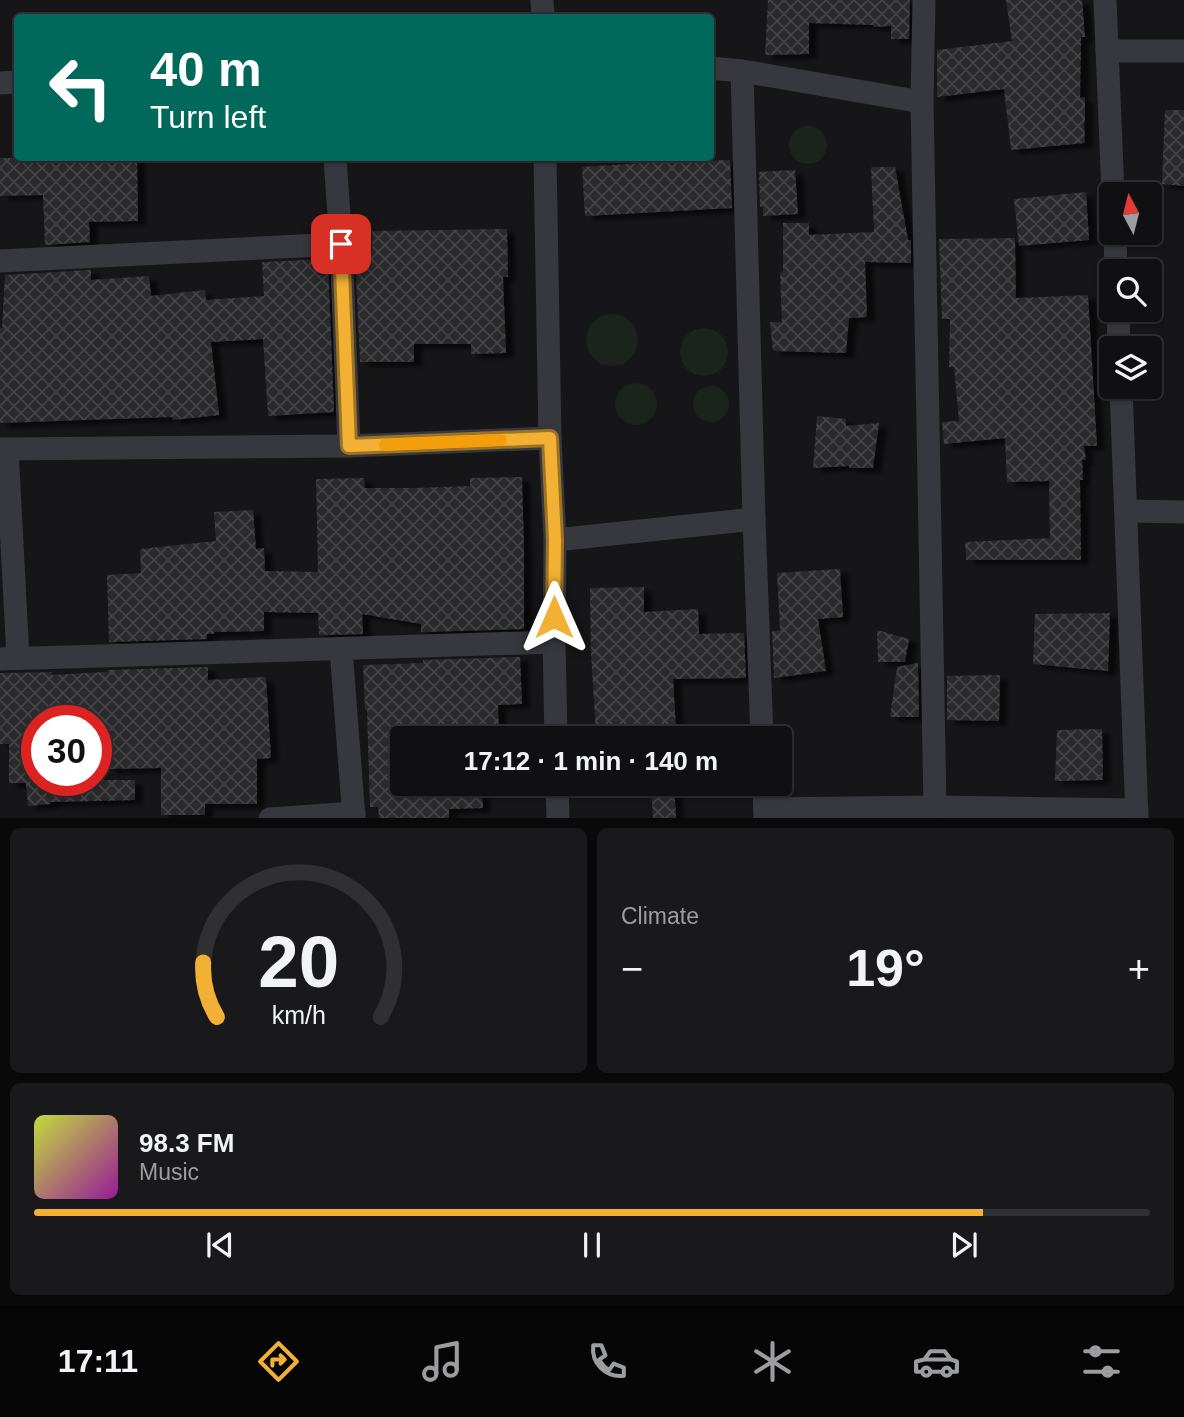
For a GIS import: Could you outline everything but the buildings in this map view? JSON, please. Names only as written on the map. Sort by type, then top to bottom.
[{"type":"street","points":[[924,0],[922,102],[936,807]]},
{"type":"street","points":[[1105,0],[1112,182]]},
{"type":"street","points":[[1107,51],[1184,51]]},
{"type":"street","points":[[714,68],[922,102]]},
{"type":"street","points":[[742,71],[762,726]]},
{"type":"street","points":[[335,161],[349,446]]},
{"type":"street","points":[[545,161],[550,438],[555,540],[556,726]]},
{"type":"street","points":[[0,261],[341,244]]},
{"type":"street","points":[[764,796],[765,814],[936,807],[1137,814],[1121,399]]},
{"type":"street","points":[[550,438],[349,446],[4,449],[9,658],[554,642]]},
{"type":"street","points":[[1126,511],[1184,512]]},
{"type":"street","points":[[555,540],[754,519]]},
{"type":"street","points":[[270,818],[354,816],[341,649]]},
{"type":"street","points":[[557,796],[558,818]]},
{"type":"shaded area","points":[[808,126],[822,131],[827,145],[822,159],[808,164],[794,159],[789,145],[794,131]]},
{"type":"shaded area","points":[[612,314],[631,321],[638,340],[631,359],[612,366],[593,359],[586,340],[593,321]]},
{"type":"shaded area","points":[[704,328],[721,335],[728,352],[721,369],[704,376],[687,369],[680,352],[687,335]]},
{"type":"shaded area","points":[[636,383],[651,389],[657,404],[651,419],[636,425],[621,419],[615,404],[621,389]]},
{"type":"shaded area","points":[[711,386],[724,391],[729,404],[724,417],[711,422],[698,417],[693,404],[698,391]]},
{"type":"slow traffic","points":[[385,445],[501,440]]},
{"type":"route","points":[[341,244],[349,446],[550,438],[555,540],[554,617]]}]
